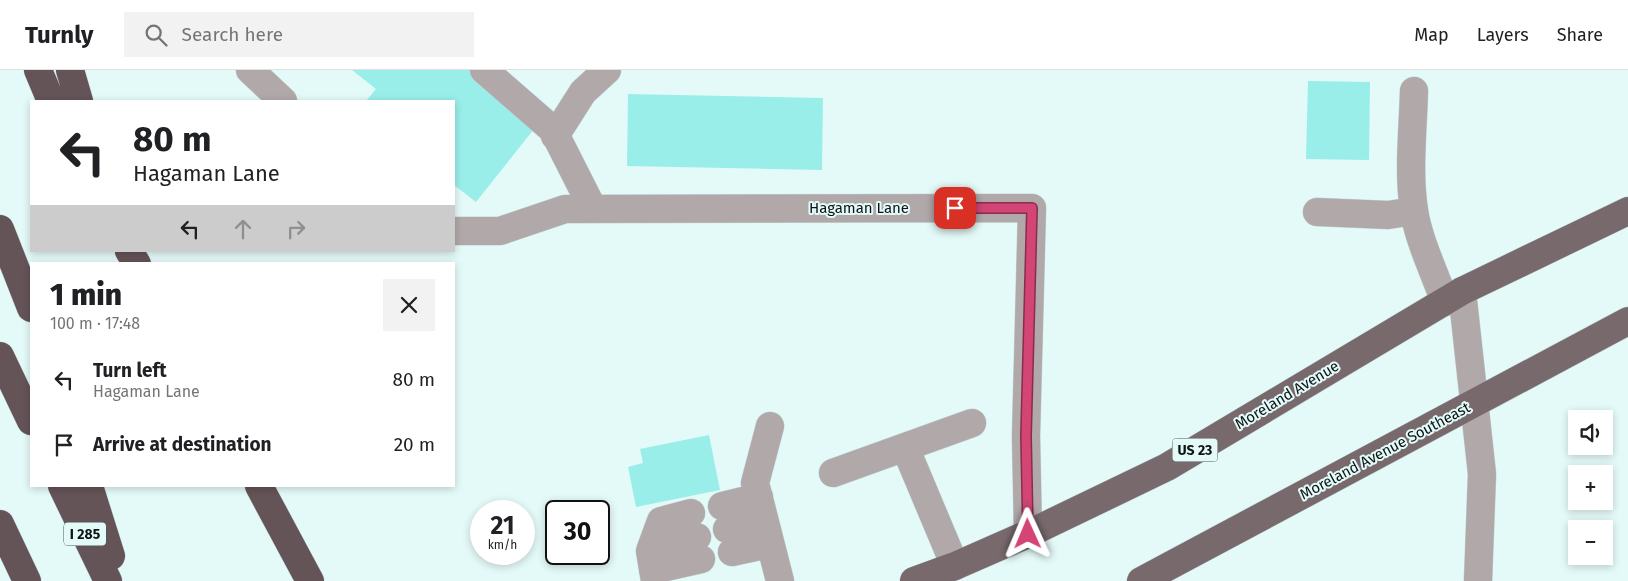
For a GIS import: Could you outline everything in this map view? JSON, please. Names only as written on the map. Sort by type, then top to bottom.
[{"type":"highway","points":[[38,70],[52,100]]},
{"type":"highway","points":[[70,70],[79,100]]},
{"type":"highway","points":[[0,229],[30,305]]},
{"type":"highway","points":[[0,356],[30,419]]},
{"type":"highway","name":"I 285","points":[[62,487],[108,581]]},
{"type":"highway","points":[[89,487],[119,581]]},
{"type":"highway","points":[[260,487],[310,581]]},
{"type":"highway","points":[[0,524],[26,581]]},
{"type":"highway","points":[[0,536],[26,581]]},
{"type":"main road","name":"Moreland Avenue","points":[[914,581],[955,566],[1028,534],[1167,467],[1454,296],[1628,211]]},
{"type":"main road","name":"Moreland Avenue Southeast","points":[[1141,581],[1628,321]]},
{"type":"street","points":[[250,70],[281,100]]},
{"type":"street","points":[[484,70],[539,116],[552,130],[593,209]]},
{"type":"street","points":[[555,136],[583,92],[607,70]]},
{"type":"street","points":[[1414,91],[1412,186],[1414,212],[1420,235],[1454,296],[1474,404],[1482,474],[1478,581]]},
{"type":"street","name":"Hagaman Lane","points":[[455,231],[500,231],[565,209],[1032,208],[1026,436],[1028,534]]},
{"type":"street","points":[[1317,212],[1388,215],[1414,212]]},
{"type":"street","points":[[833,473],[972,423]]},
{"type":"street","points":[[770,426],[755,483],[780,581]]},
{"type":"street","points":[[905,447],[955,566]]},
{"type":"street","points":[[764,520],[727,529],[764,520]]},
{"type":"street","points":[[661,521],[696,536],[653,566],[661,521]]},
{"type":"building","points":[[352,70],[470,70],[538,124],[476,202],[455,186],[455,100],[367,100],[376,89]]},
{"type":"building","points":[[1308,81],[1370,82],[1369,160],[1306,159]]},
{"type":"building","points":[[628,94],[823,98],[822,170],[627,166]]},
{"type":"building","points":[[709,435],[720,490],[636,507],[628,467],[643,463],[640,449]]},
{"type":"route","points":[[955,208],[1032,208],[1026,436],[1028,534]]}]
